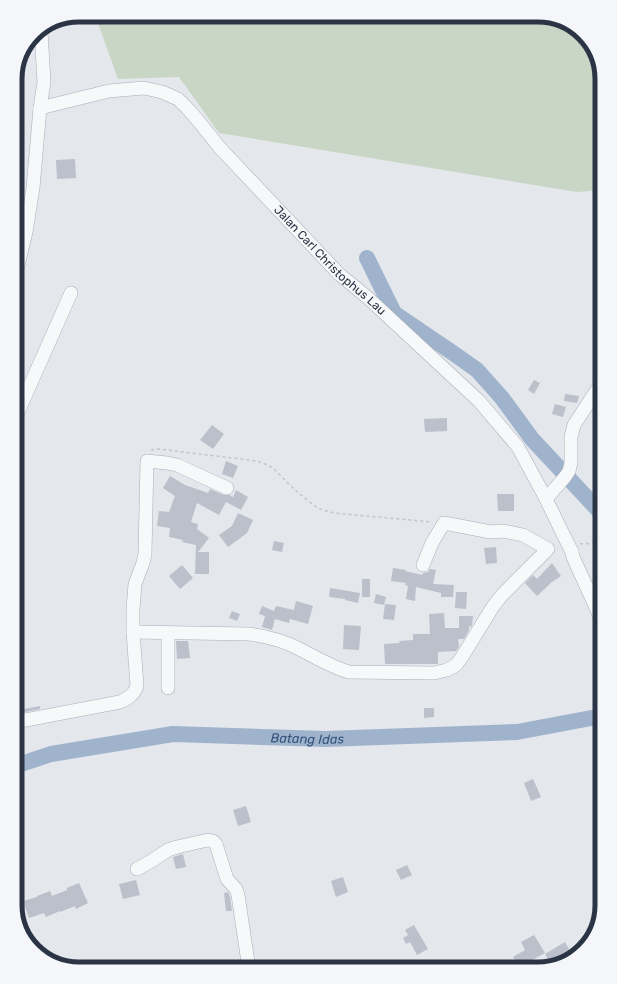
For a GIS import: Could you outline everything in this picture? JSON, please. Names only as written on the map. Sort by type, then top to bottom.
[{"type":"street","points":[[22,249],[33,188],[40,108],[44,82],[41,37]]},
{"type":"street","name":"Jalan Carl Christophus Lau","points":[[40,108],[109,91],[144,88],[162,92],[178,99],[220,148],[339,274],[368,297],[479,400],[518,447],[572,552],[573,558],[595,606]]},
{"type":"street","points":[[22,403],[71,293]]},
{"type":"street","points":[[546,499],[567,474],[572,463],[571,437],[574,425],[595,393]]},
{"type":"street","points":[[22,721],[120,702],[132,696],[136,690],[133,609],[135,584],[145,554],[147,461],[167,462],[177,465],[227,488]]},
{"type":"street","points":[[133,632],[249,634],[275,639],[290,644],[327,664],[349,672],[434,673],[447,670],[456,665],[492,608],[502,595],[548,549],[523,534],[503,531],[490,532],[444,523],[432,543],[423,565]]},
{"type":"street","points":[[168,632],[168,688]]},
{"type":"street","points":[[137,869],[154,860],[168,850],[208,840],[213,841],[216,844],[227,879],[236,889],[238,895],[248,962]]},
{"type":"path","points":[[147,461],[149,451],[157,449],[257,461],[273,468],[295,490],[316,507],[323,510],[334,513],[444,523]]},
{"type":"green space","points":[[98,22],[549,23],[570,32],[581,42],[589,54],[594,68],[595,191],[577,192],[219,133],[179,77],[118,79]]},
{"type":"building","points":[[75,159],[76,178],[57,179],[56,160]]},
{"type":"building","points":[[534,380],[540,383],[534,394],[528,390]]},
{"type":"building","points":[[565,394],[579,396],[577,403],[564,401]]},
{"type":"building","points":[[555,404],[566,407],[563,417],[552,414]]},
{"type":"building","points":[[447,418],[447,431],[425,432],[424,419]]},
{"type":"building","points":[[212,425],[224,434],[213,449],[200,440]]},
{"type":"building","points":[[226,461],[238,466],[233,478],[222,474]]},
{"type":"building","points":[[170,476],[185,485],[208,493],[210,489],[233,497],[236,490],[248,497],[241,510],[226,502],[219,515],[197,503],[191,522],[198,524],[197,529],[209,538],[198,552],[209,552],[209,574],[195,574],[196,545],[169,537],[170,528],[157,526],[159,511],[169,512],[175,496],[163,488]]},
{"type":"building","points":[[497,494],[514,494],[514,511],[498,511]]},
{"type":"building","points":[[238,513],[253,520],[247,533],[228,547],[219,535],[232,526]]},
{"type":"building","points":[[274,541],[284,543],[282,552],[272,550]]},
{"type":"building","points":[[496,547],[497,563],[486,564],[484,548]]},
{"type":"building","points":[[552,563],[561,576],[537,596],[525,583],[533,575],[537,579]]},
{"type":"building","points":[[182,565],[193,578],[180,589],[169,576]]},
{"type":"building","points":[[393,568],[422,575],[430,569],[436,570],[433,584],[454,585],[453,597],[441,597],[441,593],[416,587],[415,601],[406,599],[408,586],[405,585],[406,583],[391,581]]},
{"type":"building","points":[[362,579],[370,579],[370,597],[362,597]]},
{"type":"building","points":[[330,588],[360,593],[358,603],[345,599],[329,597]]},
{"type":"building","points":[[456,592],[467,592],[466,609],[455,608]]},
{"type":"building","points":[[376,594],[386,597],[384,605],[374,603]]},
{"type":"building","points":[[296,601],[313,606],[308,624],[290,619],[289,623],[275,619],[272,630],[262,627],[265,616],[259,614],[262,606],[274,611],[276,606],[294,610]]},
{"type":"building","points":[[385,604],[396,605],[394,620],[383,619]]},
{"type":"building","points":[[232,611],[240,614],[237,621],[229,618]]},
{"type":"building","points":[[444,613],[445,628],[459,628],[459,616],[473,616],[472,625],[471,627],[469,626],[469,630],[464,639],[458,639],[459,647],[456,651],[438,652],[438,664],[385,664],[384,644],[413,640],[413,634],[430,634],[429,614]]},
{"type":"building","points":[[344,625],[361,626],[359,650],[343,649]]},
{"type":"building","points":[[176,641],[188,641],[190,658],[177,659]]},
{"type":"building","points":[[22,703],[24,709],[40,706],[40,709],[22,713]]},
{"type":"building","points":[[424,708],[434,708],[434,717],[424,718]]},
{"type":"building","points":[[533,779],[541,797],[531,801],[524,783]]},
{"type":"building","points":[[246,806],[251,822],[238,826],[233,810]]},
{"type":"building","points":[[183,854],[186,867],[176,869],[173,857]]},
{"type":"building","points":[[407,865],[412,875],[401,880],[396,870]]},
{"type":"building","points":[[343,877],[348,892],[336,897],[331,881]]},
{"type":"building","points":[[136,880],[140,895],[123,899],[119,884]]},
{"type":"building","points":[[79,883],[88,903],[76,909],[75,906],[46,917],[44,913],[29,918],[23,901],[50,891],[52,896]]},
{"type":"building","points":[[228,892],[232,911],[226,911],[224,893]]},
{"type":"building","points":[[22,898],[25,907],[22,908]]},
{"type":"building","points":[[414,925],[428,949],[417,955],[410,942],[406,944],[403,938],[408,935],[405,930]]},
{"type":"building","points":[[534,935],[545,953],[531,962],[516,962],[513,957],[525,950],[521,942]]},
{"type":"building","points":[[565,942],[570,951],[575,948],[563,956],[549,961],[545,954]]},
{"type":"waterway","points":[[367,258],[394,313],[477,370],[502,398],[532,439],[595,506]]},
{"type":"waterway","name":"Batang Idas","points":[[22,764],[51,754],[173,734],[326,739],[517,732],[595,717]]}]
